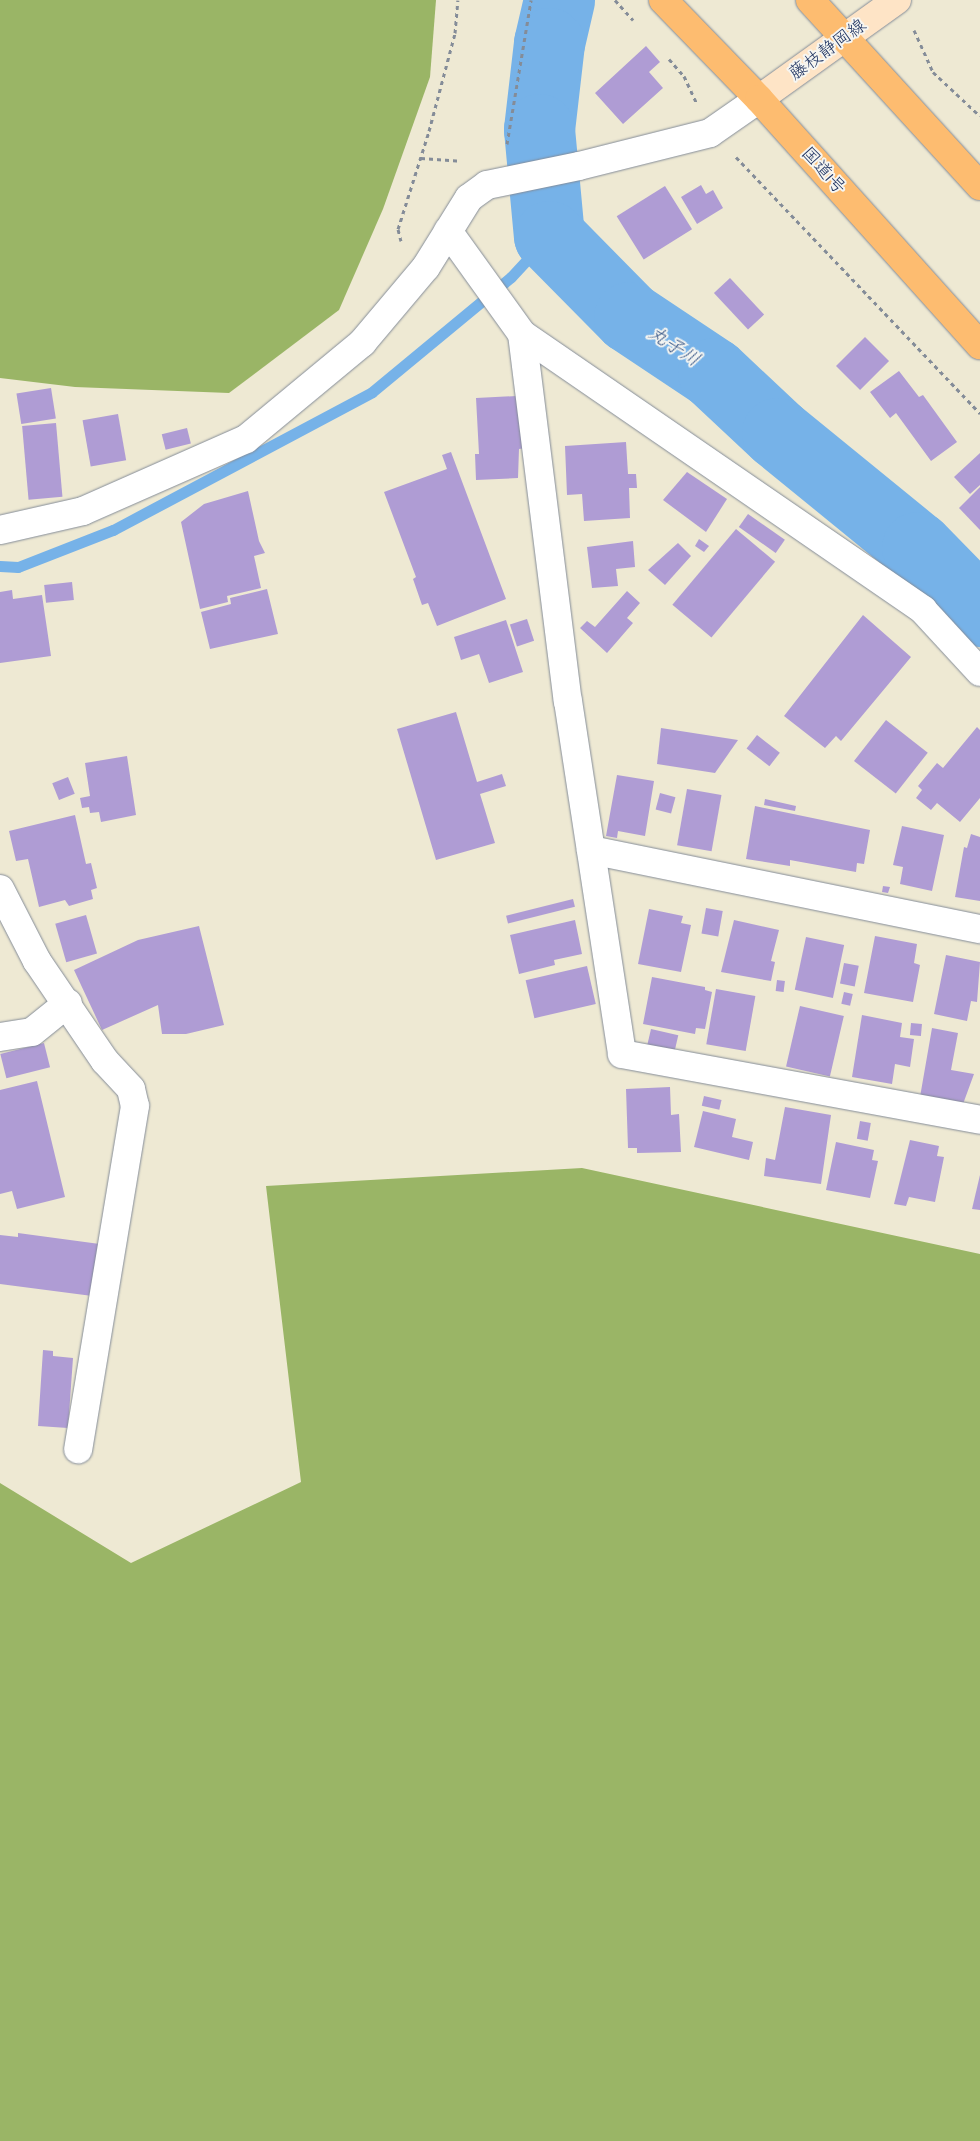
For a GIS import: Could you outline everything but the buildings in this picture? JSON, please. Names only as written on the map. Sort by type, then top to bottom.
[{"type":"highway","name":"国道1号","points":[[663,0],[759,99],[980,345]]},
{"type":"highway","points":[[810,0],[980,186]]},
{"type":"main road","name":"藤枝静岡線","points":[[759,99],[894,2]]},
{"type":"street","points":[[0,530],[83,511],[246,439],[362,343],[426,267],[469,198],[487,185],[580,166],[710,133],[759,99]]},
{"type":"street","points":[[448,231],[522,334],[923,610],[980,672]]},
{"type":"street","points":[[522,334],[590,850],[622,1054],[980,1120]]},
{"type":"street","points":[[590,850],[980,929]]},
{"type":"street","points":[[0,889],[37,961],[68,1003],[105,1061],[131,1089],[135,1106],[78,1449]]},
{"type":"street","points":[[0,1037],[32,1032],[68,1003]]},
{"type":"path","points":[[402,245],[398,229],[421,158],[455,33],[458,0]]},
{"type":"path","points":[[502,147],[509,143],[531,0]]},
{"type":"path","points":[[615,0],[640,28]]},
{"type":"path","points":[[894,2],[917,34],[933,72],[980,116]]},
{"type":"path","points":[[665,55],[684,76],[710,133],[749,169],[980,413]]},
{"type":"path","points":[[421,158],[464,161]]},
{"type":"green space","points":[[0,0],[436,0],[430,77],[383,209],[339,310],[229,393],[75,387],[0,378]]},
{"type":"green space","points":[[582,1168],[980,1254],[980,2141],[0,2141],[0,1483],[131,1563],[301,1482],[266,1186]]},
{"type":"waterway","name":"丸子川","points":[[559,0],[549,43],[539,129],[549,236],[629,317],[713,373],[777,433],[917,547],[980,611]]},
{"type":"waterway","points":[[0,566],[18,567],[113,530],[372,392],[511,277],[549,236]]}]
